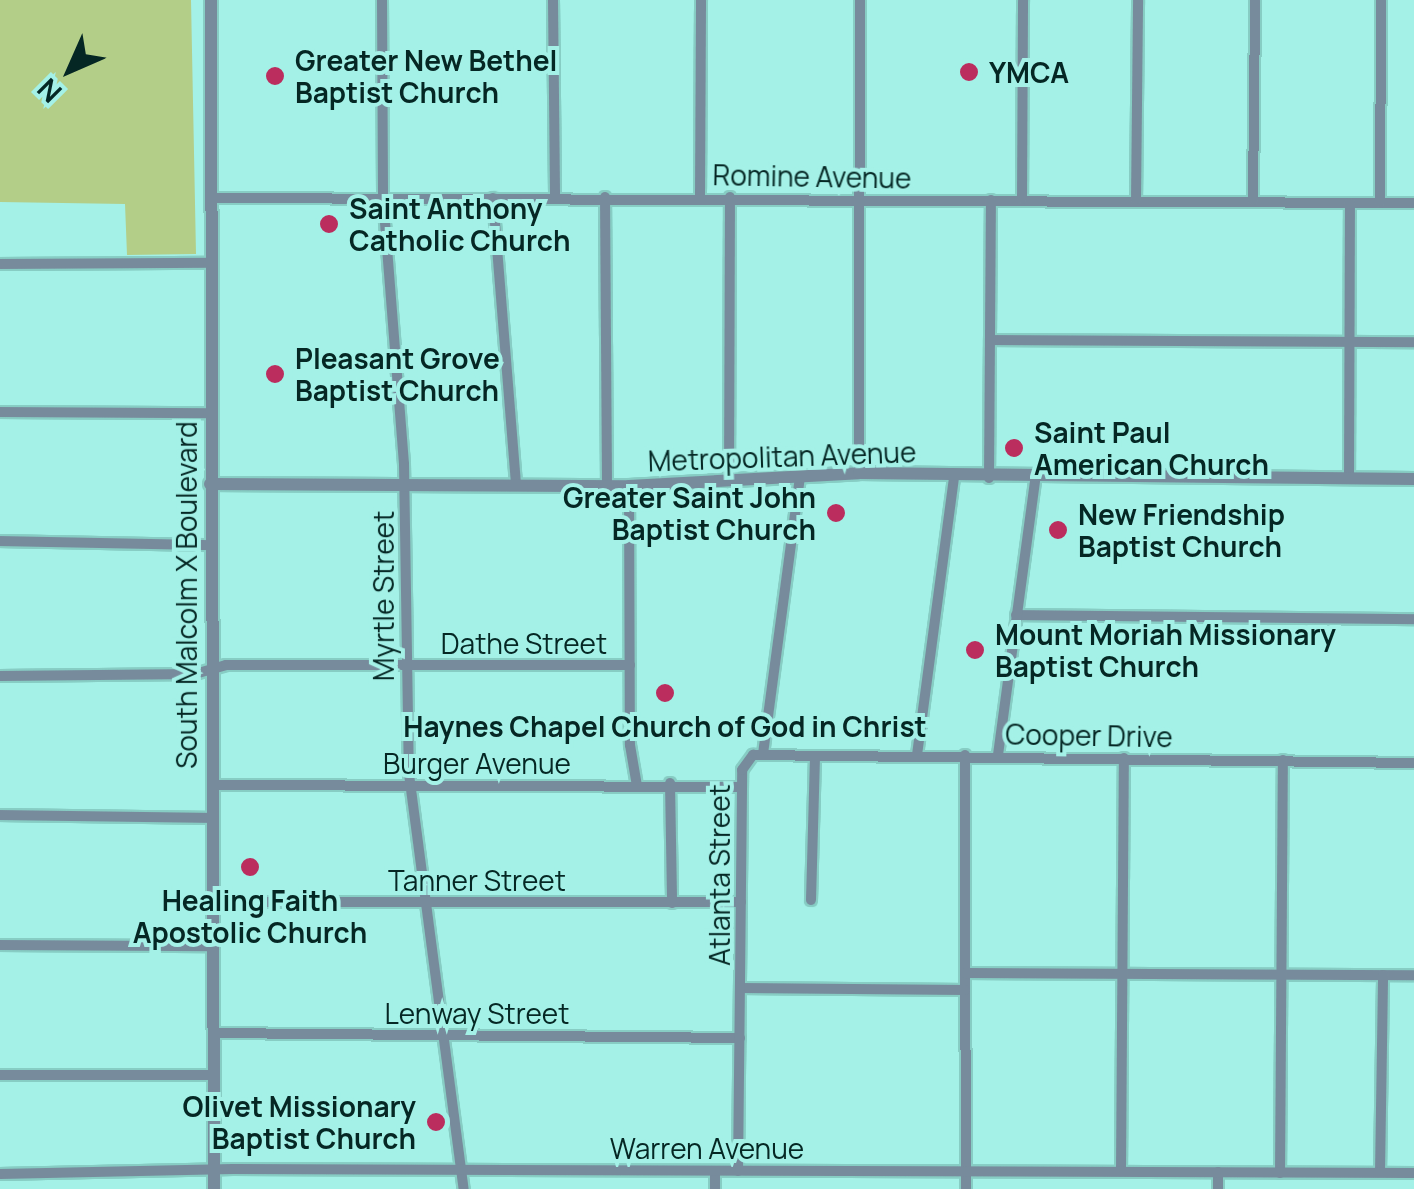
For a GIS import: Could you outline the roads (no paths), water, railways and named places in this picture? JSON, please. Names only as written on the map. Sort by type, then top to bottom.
[{"type":"street","name":"South Malcolm X Boulevard","points":[[211,0],[214,1189]]},
{"type":"street","name":"Myrtle Street","points":[[382,0],[383,196],[404,483],[405,666],[411,786],[447,1036],[464,1189]]},
{"type":"street","points":[[553,0],[555,197]]},
{"type":"street","points":[[700,197],[701,0]]},
{"type":"street","points":[[859,473],[860,0]]},
{"type":"street","points":[[1022,200],[1023,0]]},
{"type":"street","points":[[1136,199],[1138,0]]},
{"type":"street","points":[[1252,200],[1255,0]]},
{"type":"street","points":[[1380,203],[1381,0]]},
{"type":"street","points":[[605,197],[606,484]]},
{"type":"street","points":[[729,482],[730,197]]},
{"type":"street","name":"Romine Avenue","points":[[210,198],[1136,199],[1414,204]]},
{"type":"street","points":[[492,198],[516,484]]},
{"type":"street","points":[[989,478],[991,200]]},
{"type":"street","points":[[1349,479],[1350,203]]},
{"type":"street","points":[[0,264],[210,263]]},
{"type":"street","points":[[990,340],[1414,342]]},
{"type":"street","points":[[0,412],[210,413]]},
{"type":"street","name":"Metropolitan Avenue","points":[[210,484],[628,486],[859,473],[1035,480],[1414,479]]},
{"type":"street","name":"Atlanta Street","points":[[738,1171],[742,787],[747,760],[763,754],[800,476]]},
{"type":"street","points":[[917,754],[954,478]]},
{"type":"street","points":[[998,756],[1035,480]]},
{"type":"street","points":[[628,486],[630,665],[637,786]]},
{"type":"street","points":[[0,541],[210,544]]},
{"type":"street","points":[[1016,614],[1414,619]]},
{"type":"street","name":"Dathe Street","points":[[0,676],[630,665]]},
{"type":"street","name":"Cooper Drive","points":[[763,754],[1414,762]]},
{"type":"street","points":[[965,755],[966,1189]]},
{"type":"street","points":[[811,900],[814,756]]},
{"type":"street","points":[[1121,1170],[1124,758]]},
{"type":"street","points":[[1280,1173],[1283,760]]},
{"type":"street","points":[[670,783],[672,903]]},
{"type":"street","name":"Burger Avenue","points":[[212,785],[670,783],[742,787]]},
{"type":"street","points":[[0,816],[212,818]]},
{"type":"street","name":"Tanner Street","points":[[212,902],[741,902]]},
{"type":"street","points":[[0,945],[212,946]]},
{"type":"street","points":[[966,974],[1414,975]]},
{"type":"street","points":[[1380,1172],[1384,975]]},
{"type":"street","points":[[740,988],[965,990]]},
{"type":"street","name":"Lenway Street","points":[[213,1032],[740,1038]]},
{"type":"street","points":[[0,1075],[214,1075]]},
{"type":"street","name":"Warren Avenue","points":[[0,1174],[966,1169],[1414,1173]]},
{"type":"street","points":[[714,1171],[715,1189]]},
{"type":"street","points":[[1218,1172],[1218,1189]]},
{"type":"place","name":"YMCA","points":[[969,72]]},
{"type":"place","name":"Greater New Bethel Baptist Church","points":[[275,76]]},
{"type":"place","name":"Saint Anthony Catholic Church","points":[[329,224]]},
{"type":"place","name":"Pleasant Grove Baptist Church","points":[[275,374]]},
{"type":"place","name":"Saint Paul American Church","points":[[1014,448]]},
{"type":"place","name":"Greater Saint John Baptist Church","points":[[836,513]]},
{"type":"place","name":"New Friendship Baptist Church","points":[[1058,530]]},
{"type":"place","name":"Mount Moriah Missionary Baptist Church","points":[[975,650]]},
{"type":"place","name":"Haynes Chapel Church of God in Christ","points":[[665,693]]},
{"type":"place","name":"Healing Faith Apostolic Church","points":[[250,867]]},
{"type":"place","name":"Olivet Missionary Baptist Church","points":[[436,1122]]}]
